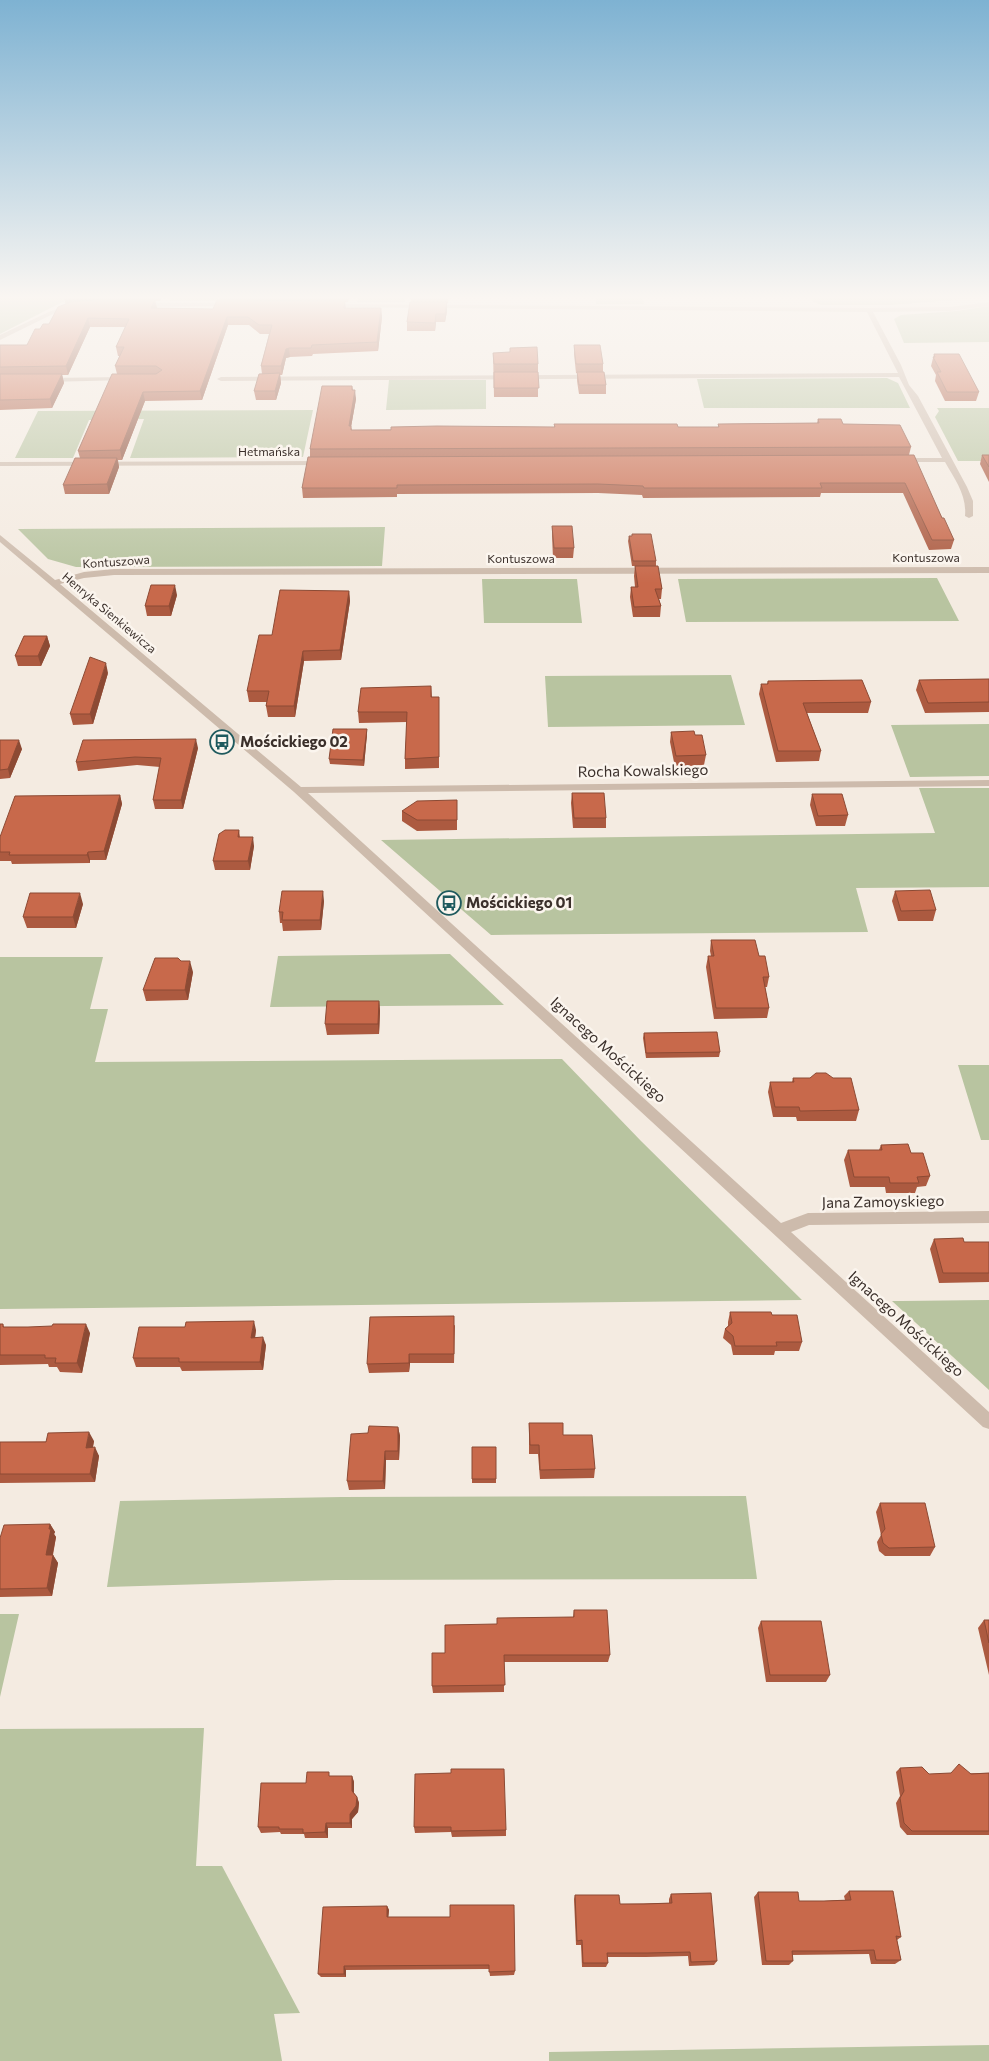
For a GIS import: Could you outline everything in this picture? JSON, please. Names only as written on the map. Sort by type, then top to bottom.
[{"type":"street","points":[[911,391],[968,500],[969,516]]},
{"type":"street","points":[[889,460],[947,460]]},
{"type":"street","name":"Hetmańska","points":[[0,464],[330,463]]},
{"type":"street","name":"Henryka Sienkiewicza","points":[[0,538],[202,707]]},
{"type":"street","name":"Kontuszowa","points":[[54,583],[114,572],[989,570]]},
{"type":"street","name":"Ignacego Mościckiego","points":[[202,707],[298,790],[989,1422]]},
{"type":"street","name":"Rocha Kowalskiego","points":[[298,790],[989,783]]},
{"type":"street","name":"Jana Zamoyskiego","points":[[780,1230],[808,1219],[989,1217]]},
{"type":"green space","points":[[388,391],[486,391],[486,409],[386,410]]},
{"type":"green space","points":[[700,391],[902,391],[910,408],[704,408]]},
{"type":"green space","points":[[937,408],[989,408],[989,461],[958,461],[935,417],[939,411]]},
{"type":"green space","points":[[313,410],[303,457],[130,458],[144,419],[89,420],[73,458],[15,458],[38,411]]},
{"type":"green space","points":[[385,527],[382,566],[76,567],[48,559],[18,529]]},
{"type":"green space","points":[[937,578],[959,621],[686,622],[678,579]]},
{"type":"green space","points":[[482,579],[577,579],[582,623],[484,623]]},
{"type":"green space","points":[[731,675],[745,725],[548,727],[545,676]]},
{"type":"green space","points":[[989,724],[989,776],[910,777],[891,725]]},
{"type":"green space","points":[[919,788],[989,788],[989,887],[856,888],[868,932],[491,935],[381,840],[935,833]]},
{"type":"green space","points":[[450,954],[504,1005],[270,1007],[278,956]]},
{"type":"green space","points":[[0,957],[103,957],[90,1009],[108,1009],[95,1062],[562,1059],[641,1141],[802,1300],[0,1309]]},
{"type":"green space","points":[[958,1065],[989,1065],[989,1140],[981,1140]]},
{"type":"green space","points":[[989,1300],[989,1390],[892,1301],[902,1301]]},
{"type":"green space","points":[[746,1496],[757,1579],[336,1580],[107,1587],[120,1501],[342,1497]]},
{"type":"green space","points":[[0,1614],[19,1614],[0,1697]]},
{"type":"green space","points":[[204,1728],[196,1866],[222,1866],[300,2013],[274,2014],[282,2061],[0,2061],[0,1729]]},
{"type":"green space","points":[[989,2045],[989,2061],[549,2061],[549,2052]]},
{"type":"building","points":[[0,391],[54,391],[50,399],[0,400]]},
{"type":"building","points":[[104,391],[190,391],[143,392],[120,450],[78,451]]},
{"type":"building","points":[[321,391],[355,391],[349,426],[351,426],[351,430],[391,430],[391,427],[437,426],[555,427],[554,424],[677,424],[678,427],[719,427],[718,424],[819,423],[818,419],[841,419],[843,424],[900,425],[911,447],[310,449]]},
{"type":"building","points":[[947,391],[979,392],[947,392]]},
{"type":"building","points":[[914,455],[954,540],[932,540],[905,483],[820,483],[822,488],[644,488],[643,486],[598,484],[397,485],[397,488],[302,488],[308,457]]},
{"type":"building","points":[[982,455],[989,455],[989,467]]},
{"type":"building","points":[[75,458],[117,458],[107,484],[63,485]]},
{"type":"building","points":[[552,526],[572,526],[574,548],[554,548]]},
{"type":"building","points":[[632,534],[651,534],[656,561],[633,561],[629,536],[632,536]]},
{"type":"building","points":[[635,566],[658,566],[662,589],[655,589],[661,606],[634,607],[631,587],[638,587]]},
{"type":"building","points":[[151,585],[175,585],[169,606],[145,606]]},
{"type":"building","points":[[280,590],[349,591],[340,650],[303,651],[294,706],[266,706],[269,691],[247,691],[259,635],[272,635]]},
{"type":"building","points":[[24,636],[47,636],[38,656],[15,656]]},
{"type":"building","points":[[90,657],[106,663],[90,714],[70,714]]},
{"type":"building","points":[[989,679],[989,702],[928,703],[919,680]]},
{"type":"building","points":[[862,680],[871,702],[803,703],[821,751],[778,751],[761,684],[768,684],[768,681]]},
{"type":"building","points":[[431,686],[431,697],[439,697],[439,757],[405,759],[407,712],[358,712],[361,688]]},
{"type":"building","points":[[333,729],[367,729],[363,760],[329,759]]},
{"type":"building","points":[[694,731],[695,735],[702,735],[706,755],[676,756],[671,732]]},
{"type":"building","points":[[196,739],[181,800],[153,800],[161,758],[135,757],[76,762],[83,740]]},
{"type":"building","points":[[0,740],[19,740],[8,769],[0,770]]},
{"type":"building","points":[[572,793],[604,793],[606,818],[574,818]]},
{"type":"building","points":[[812,794],[842,794],[848,815],[818,816]]},
{"type":"building","points":[[120,795],[104,851],[88,852],[87,855],[9,855],[10,852],[0,852],[0,837],[15,796]]},
{"type":"building","points":[[457,800],[457,820],[417,820],[402,811],[417,801]]},
{"type":"building","points":[[225,830],[239,830],[238,837],[253,837],[248,861],[213,861],[219,834]]},
{"type":"building","points":[[930,890],[936,910],[901,911],[895,891]]},
{"type":"building","points":[[282,891],[323,891],[320,920],[282,920],[283,912],[279,912]]},
{"type":"building","points":[[30,893],[80,893],[73,917],[23,917]]},
{"type":"building","points":[[711,940],[755,940],[759,956],[765,956],[769,977],[763,977],[769,1008],[716,1008],[708,956],[714,956]]},
{"type":"building","points":[[155,958],[178,958],[181,961],[190,961],[185,990],[143,990]]},
{"type":"building","points":[[327,1001],[379,1001],[378,1024],[325,1024]]},
{"type":"building","points":[[717,1032],[720,1052],[646,1053],[644,1033]]},
{"type":"building","points":[[816,1073],[826,1073],[833,1078],[851,1078],[859,1110],[800,1111],[799,1107],[775,1107],[770,1082],[794,1082],[793,1078],[810,1078]]},
{"type":"building","points":[[908,1144],[911,1153],[923,1153],[930,1176],[917,1177],[919,1183],[890,1183],[889,1177],[854,1177],[848,1150],[882,1150],[881,1145]]},
{"type":"building","points":[[963,1238],[964,1242],[989,1242],[989,1273],[943,1273],[934,1239]]},
{"type":"building","points":[[730,1312],[771,1312],[772,1315],[797,1315],[802,1342],[776,1342],[777,1346],[735,1346],[733,1336],[725,1329],[732,1323]]},
{"type":"building","points":[[454,1316],[454,1354],[409,1354],[409,1363],[367,1364],[370,1317]]},
{"type":"building","points":[[254,1321],[251,1338],[263,1337],[260,1362],[179,1362],[179,1358],[133,1358],[139,1327],[185,1327],[186,1322]]},
{"type":"building","points":[[0,1324],[3,1324],[3,1327],[28,1327],[52,1326],[53,1324],[86,1324],[77,1363],[55,1363],[56,1358],[45,1358],[45,1355],[0,1355]]},
{"type":"building","points":[[529,1423],[563,1423],[563,1435],[592,1435],[595,1469],[540,1470],[539,1445],[530,1445]]},
{"type":"building","points":[[369,1426],[398,1427],[398,1451],[385,1451],[383,1481],[347,1481],[351,1434],[368,1433]]},
{"type":"building","points":[[89,1432],[86,1448],[95,1447],[90,1474],[0,1474],[0,1442],[46,1442],[48,1433]]},
{"type":"building","points":[[472,1447],[496,1447],[496,1479],[472,1479]]},
{"type":"building","points":[[880,1503],[925,1503],[935,1547],[889,1548],[883,1543],[881,1534],[885,1529]]},
{"type":"building","points":[[50,1524],[49,1529],[51,1529],[46,1555],[53,1555],[47,1588],[0,1589],[0,1538],[4,1525]]},
{"type":"building","points":[[574,1610],[607,1610],[610,1655],[504,1655],[505,1685],[432,1686],[432,1653],[445,1653],[445,1625],[497,1624],[497,1618],[574,1617]]},
{"type":"building","points":[[984,1620],[989,1620],[989,1643]]},
{"type":"building","points":[[761,1621],[821,1621],[830,1675],[770,1675]]},
{"type":"building","points":[[959,1764],[971,1774],[989,1773],[989,1831],[912,1831],[904,1823],[900,1798],[904,1791],[900,1768],[922,1767],[929,1774],[951,1773]]},
{"type":"building","points":[[451,1769],[504,1769],[506,1830],[451,1831],[451,1827],[414,1827],[415,1774],[451,1773]]},
{"type":"building","points":[[307,1772],[329,1772],[329,1776],[352,1776],[352,1791],[357,1797],[356,1806],[350,1814],[350,1823],[326,1823],[325,1832],[303,1833],[303,1829],[258,1827],[261,1783],[306,1783]]},
{"type":"building","points":[[849,1891],[893,1891],[901,1937],[896,1936],[901,1960],[876,1960],[874,1950],[792,1951],[793,1961],[766,1961],[758,1892],[798,1892],[799,1901],[824,1901],[851,1900]]},
{"type":"building","points":[[711,1893],[717,1961],[691,1962],[690,1952],[607,1953],[608,1963],[583,1963],[582,1940],[577,1941],[575,1895],[619,1895],[620,1904],[644,1904],[672,1903],[671,1894]]},
{"type":"building","points":[[450,1905],[514,1905],[515,1971],[489,1972],[489,1965],[344,1966],[344,1974],[318,1974],[323,1907],[387,1906],[387,1917],[450,1917]]},
{"type":"place","name":"Mościckiego 02","points":[[222,742]]},
{"type":"place","name":"Mościckiego 01","points":[[449,903]]}]
